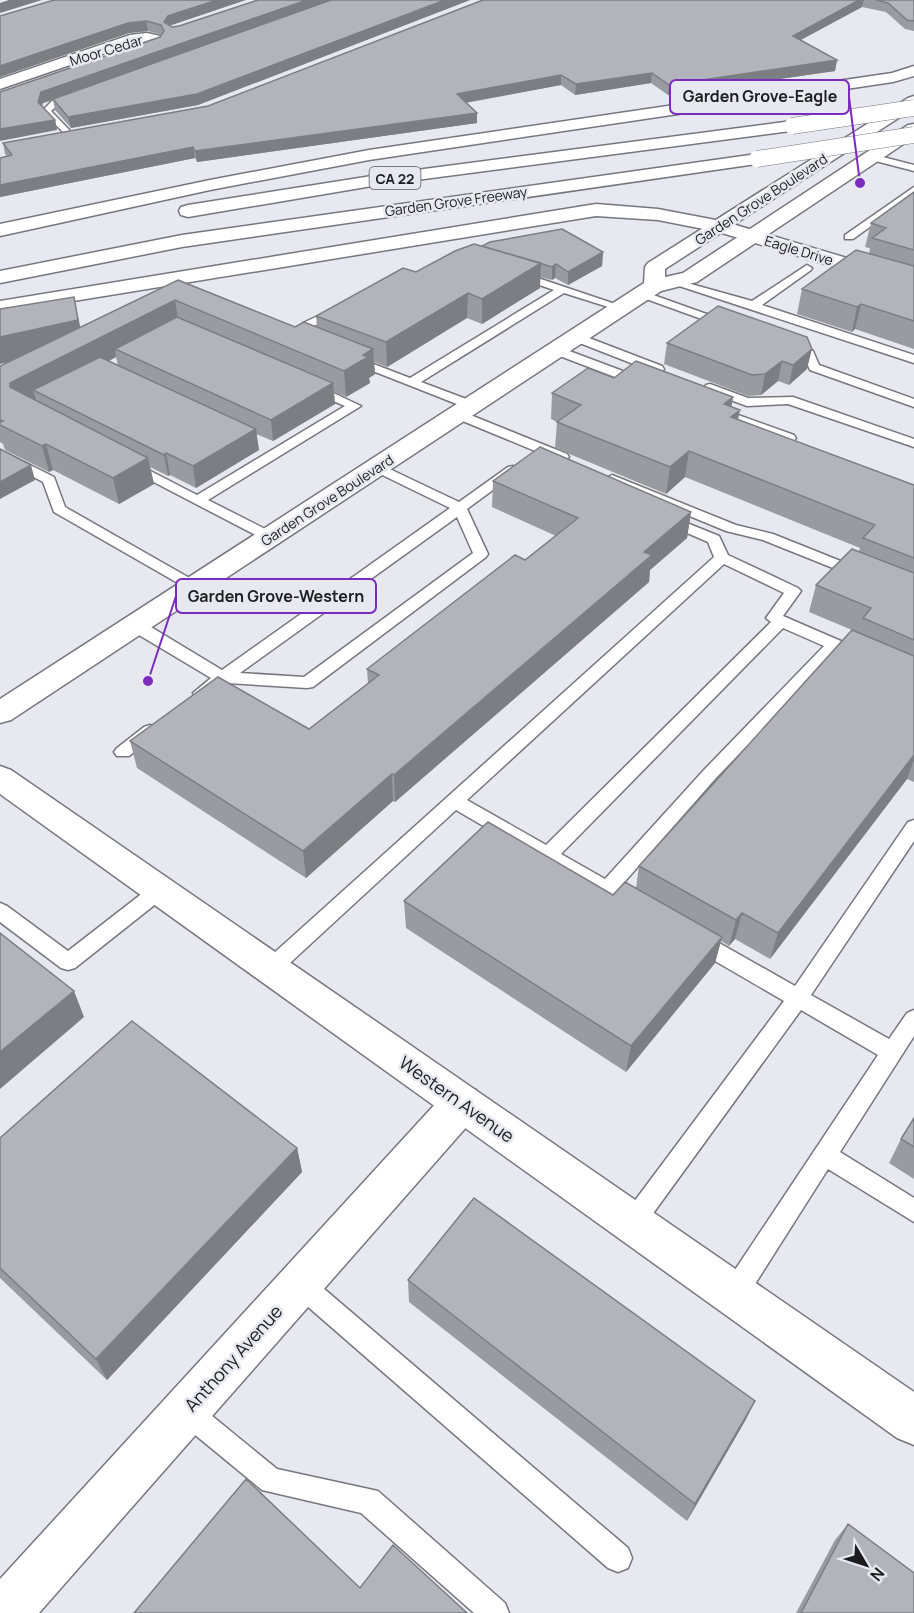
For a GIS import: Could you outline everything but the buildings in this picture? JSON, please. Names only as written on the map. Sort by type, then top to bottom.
[{"type":"main road","name":"Moor Cedar","points":[[0,84],[135,39],[147,37],[156,42],[0,95]]},
{"type":"main road","points":[[0,230],[306,166],[893,77],[914,71]]},
{"type":"main road","name":"Garden Grove Boulevard","points":[[656,288],[655,267],[914,101]]},
{"type":"main road","name":"Garden Grove Freeway","points":[[166,214],[378,180],[914,108]]},
{"type":"main road","name":"Garden Grove Boulevard","points":[[0,713],[621,308],[656,288],[690,278],[914,129]]},
{"type":"main road","points":[[46,140],[74,134]]},
{"type":"main road","name":"Garden Grove Freeway","points":[[0,277],[182,241],[914,135]]},
{"type":"main road","name":"Eagle Drive","points":[[0,307],[596,210],[638,210],[688,218],[914,285]]},
{"type":"main road","points":[[0,245],[110,225]]},
{"type":"main road","name":"Western Avenue","points":[[0,778],[914,1421]]},
{"type":"main road","name":"Anthony Avenue","points":[[4,1613],[462,1103]]},
{"type":"lane","points":[[74,134],[45,111],[55,103],[88,92]]},
{"type":"lane","points":[[871,158],[914,168]]},
{"type":"lane","points":[[849,237],[914,190]]},
{"type":"lane","points":[[753,305],[807,268]]},
{"type":"lane","points":[[502,270],[621,308]]},
{"type":"lane","points":[[656,288],[753,305],[914,359]]},
{"type":"lane","points":[[656,288],[742,330]]},
{"type":"lane","points":[[411,383],[563,289]]},
{"type":"lane","points":[[345,306],[307,325],[302,336],[304,342],[411,383],[578,464]]},
{"type":"lane","points":[[776,342],[809,354],[814,368],[914,403]]},
{"type":"lane","points":[[566,344],[673,375]]},
{"type":"lane","points":[[566,344],[657,388]]},
{"type":"lane","points":[[198,501],[273,450],[355,406],[300,382]]},
{"type":"lane","points":[[694,383],[747,402],[789,400],[914,443]]},
{"type":"lane","points":[[702,405],[802,443]]},
{"type":"lane","points":[[0,454],[49,480],[59,509],[195,587]]},
{"type":"lane","points":[[116,458],[270,537]]},
{"type":"lane","points":[[186,704],[527,460]]},
{"type":"lane","points":[[135,625],[222,677],[307,683],[481,554],[459,507],[377,467]]},
{"type":"lane","points":[[600,473],[731,528],[768,537],[872,579]]},
{"type":"lane","points":[[604,493],[714,539],[722,558],[793,591],[774,618],[855,654]]},
{"type":"lane","points":[[271,969],[722,558]]},
{"type":"lane","points":[[548,855],[781,621]]},
{"type":"lane","points":[[607,889],[709,775],[835,645]]},
{"type":"lane","points":[[123,752],[159,725]]},
{"type":"lane","points":[[454,801],[647,912]]},
{"type":"lane","points":[[633,1222],[798,998],[914,827]]},
{"type":"lane","points":[[0,910],[68,962],[160,890]]},
{"type":"lane","points":[[677,929],[892,1052]]},
{"type":"lane","points":[[734,1294],[914,1019]]},
{"type":"lane","points":[[825,1155],[914,1211]]},
{"type":"lane","points":[[300,1284],[618,1558]]},
{"type":"lane","points":[[186,1411],[271,1481],[369,1501],[495,1613]]},
{"type":"place","name":"Garden Grove-Eagle","points":[[860,183]]},
{"type":"place","name":"Garden Grove-Western","points":[[148,681]]}]
